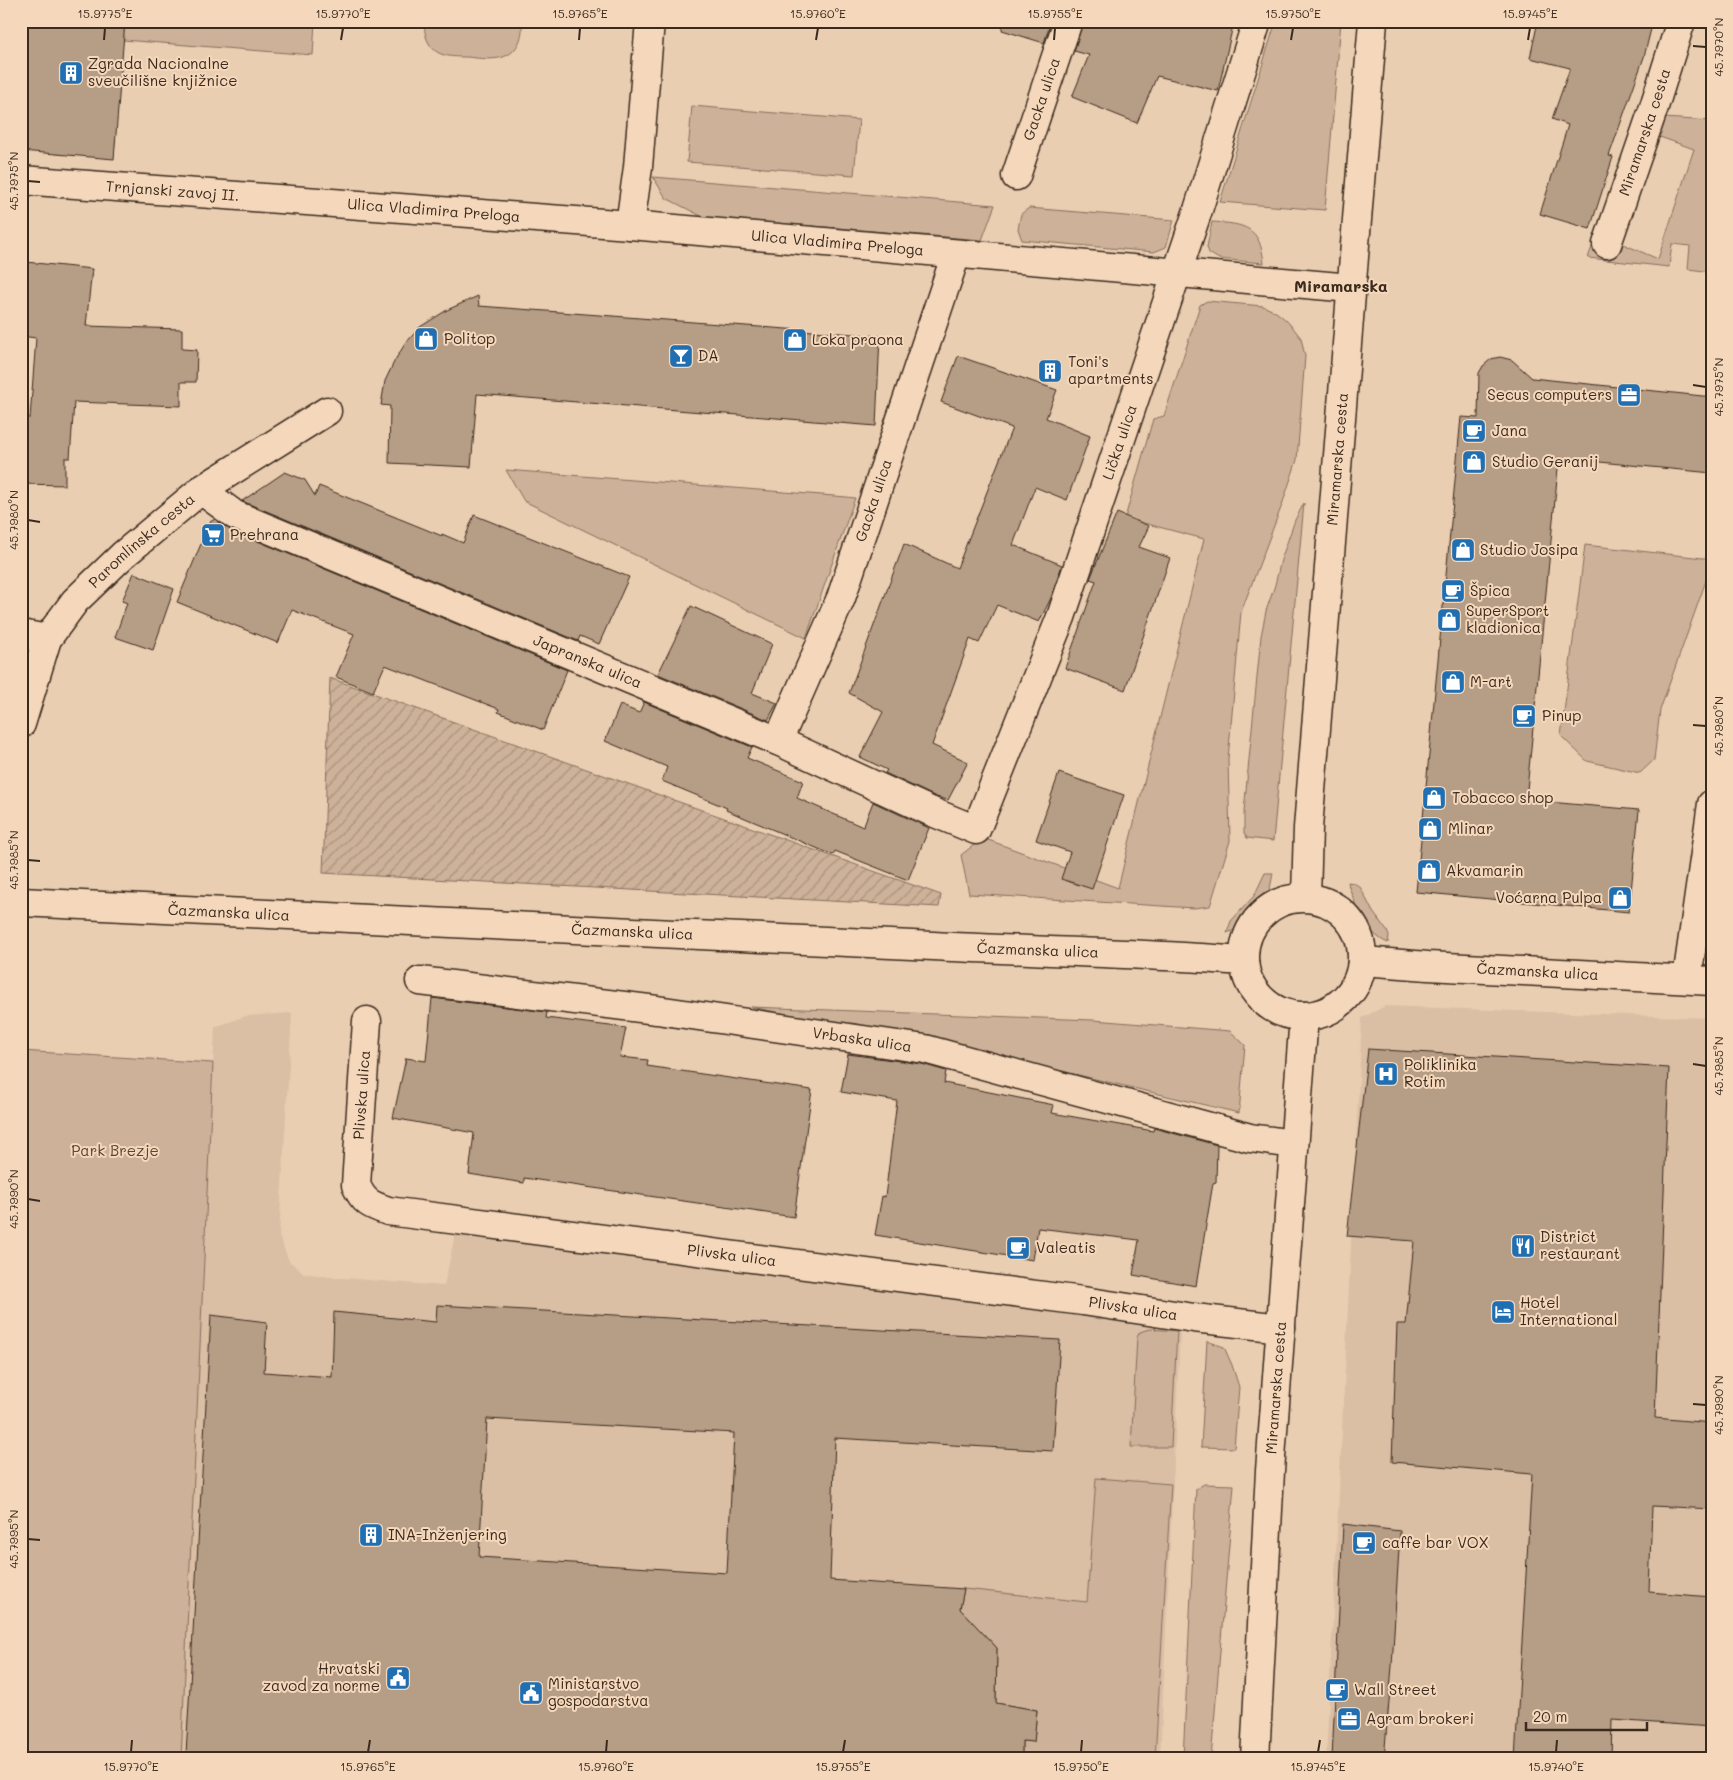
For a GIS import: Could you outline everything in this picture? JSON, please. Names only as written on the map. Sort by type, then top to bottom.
[{"type":"street","points":[[630,225],[638,167],[650,21]]},
{"type":"street","name":"Gacka ulica","points":[[1016,176],[1068,21]]},
{"type":"street","name":"Lička ulica","points":[[976,830],[1061,616],[1177,273],[1257,21]]},
{"type":"street","name":"Miramarska cesta","points":[[1306,897],[1308,828],[1374,21]]},
{"type":"street","name":"Miramarska cesta","points":[[1607,244],[1681,21]]},
{"type":"street","name":"Trnjanski zavoj II.","points":[[21,180],[324,202]]},
{"type":"street","name":"Ulica Vladimira Preloga","points":[[324,202],[630,225],[1351,288]]},
{"type":"street","name":"Gacka ulica","points":[[778,742],[841,598],[956,254]]},
{"type":"street","name":"Paromlinska cesta","points":[[21,724],[34,637],[123,555],[201,490],[328,411]]},
{"type":"street","name":"Japranska ulica","points":[[201,490],[235,515],[778,742],[976,830]]},
{"type":"street","points":[[1699,980],[1712,804]]},
{"type":"street","points":[[1306,897],[1328,903],[1343,913],[1354,927],[1361,943],[1363,960],[1359,978],[1351,994],[1338,1006],[1322,1014],[1304,1016],[1284,1014],[1267,1004],[1254,991],[1246,973],[1244,961],[1248,935],[1258,918],[1274,906],[1292,899],[1306,897]]},
{"type":"street","name":"Čazmanska ulica","points":[[21,902],[272,916],[1195,957],[1244,961]]},
{"type":"street","name":"Čazmanska ulica","points":[[1363,960],[1428,966],[1699,980]]},
{"type":"street","name":"Vrbaska ulica","points":[[420,981],[657,1010],[925,1049],[1250,1138],[1294,1144]]},
{"type":"street","name":"Miramarska cesta","points":[[1255,1759],[1270,1471],[1304,1016]]},
{"type":"street","name":"Plivska ulica","points":[[367,1021],[356,1185],[361,1197],[370,1205],[388,1211],[1281,1328]]},
{"type":"shaded area","points":[[1385,1006],[1712,1018],[1712,1759],[1326,1759],[1362,1018]]},
{"type":"shaded area","points":[[292,1013],[279,1236],[289,1261],[304,1273],[444,1286],[455,1235],[476,1227],[1030,1306],[1180,1333],[1160,1759],[179,1759],[197,1309],[201,1309],[215,1027],[246,1016]]},
{"type":"green space","points":[[125,21],[315,21],[313,55],[123,40]]},
{"type":"green space","points":[[425,21],[521,21],[522,31],[516,48],[505,56],[490,59],[451,56],[440,54],[428,42],[425,34]]},
{"type":"green space","points":[[1276,21],[1341,21],[1325,210],[1220,202]]},
{"type":"green space","points":[[692,106],[859,120],[854,175],[687,162]]},
{"type":"green space","points":[[1664,118],[1712,121],[1712,272],[1688,269],[1690,246],[1672,244],[1669,267],[1588,258],[1593,244],[1621,251],[1623,244],[1658,259],[1694,149],[1657,136]]},
{"type":"green space","points":[[653,177],[995,205],[982,240],[703,217],[666,198]]},
{"type":"green space","points":[[1029,208],[1174,220],[1166,247],[1154,252],[1022,240],[1018,229],[1021,214]]},
{"type":"green space","points":[[1212,222],[1233,224],[1249,229],[1259,241],[1264,263],[1219,259],[1209,253],[1207,247]]},
{"type":"green space","points":[[1207,301],[1263,306],[1276,312],[1286,320],[1301,338],[1305,356],[1297,460],[1241,612],[1228,759],[1230,841],[1210,906],[1194,908],[969,894],[961,855],[983,838],[1118,888],[1204,539],[1125,518],[1153,419],[1164,416],[1200,305]]},
{"type":"green space","points":[[506,470],[855,498],[806,638],[524,501]]},
{"type":"green space","points":[[1304,503],[1273,841],[1247,838],[1244,833],[1244,811],[1261,636],[1266,611],[1281,560],[1295,520]]},
{"type":"green space","points":[[1585,545],[1712,559],[1712,564],[1660,710],[1654,760],[1640,773],[1587,761],[1561,736]]},
{"type":"green space","points":[[330,678],[941,895],[939,907],[323,873]]},
{"type":"green space","points":[[1265,873],[1273,873],[1265,904],[1255,918],[1227,933],[1231,921],[1254,896]]},
{"type":"green space","points":[[1348,882],[1360,887],[1373,912],[1387,931],[1389,936],[1388,943],[1373,933],[1363,919]]},
{"type":"green space","points":[[751,1007],[1093,1020],[1230,1031],[1245,1045],[1239,1113],[1002,1057]]},
{"type":"green space","name":"Park Brezje","points":[[21,1051],[213,1063],[181,1759],[21,1759]]},
{"type":"green space","points":[[1149,1329],[1177,1331],[1171,1447],[1131,1447],[1137,1337],[1140,1332]]},
{"type":"green space","points":[[1207,1341],[1224,1347],[1239,1387],[1234,1448],[1201,1447]]},
{"type":"green space","points":[[1096,1478],[1171,1484],[1155,1759],[1011,1759],[1022,1756],[1022,1741],[1034,1742],[1037,1710],[996,1703],[997,1648],[960,1609],[964,1589],[1087,1602]]},
{"type":"green space","points":[[1204,1484],[1234,1485],[1211,1759],[1183,1759],[1196,1489]]},
{"type":"building","name":"Zgrada Nacionalne sveučilišne knjižnice","points":[[21,21],[125,21],[114,159],[21,151]]},
{"type":"building","points":[[1003,21],[1051,21],[1044,43],[1002,30]]},
{"type":"building","points":[[1083,21],[1234,21],[1218,91],[1157,76],[1137,123],[1072,97],[1089,55],[1074,51]]},
{"type":"building","points":[[1538,21],[1653,21],[1644,57],[1609,156],[1613,157],[1590,229],[1540,214],[1568,125],[1552,119],[1570,68],[1530,58]]},
{"type":"building","points":[[26,262],[92,269],[86,326],[182,329],[182,349],[197,350],[196,382],[181,382],[181,406],[74,402],[70,458],[65,458],[65,485],[21,484],[21,417],[30,418],[36,338],[21,336],[21,304]]},
{"type":"building","points":[[478,296],[479,306],[880,336],[876,426],[477,394],[471,467],[389,463],[390,406],[381,405],[385,381],[395,360],[405,344],[420,327],[447,310]]},
{"type":"building","points":[[958,356],[1057,390],[1046,418],[1090,436],[1067,500],[1035,487],[1013,545],[1062,565],[1051,598],[1039,622],[997,605],[979,643],[970,639],[932,745],[968,762],[948,800],[936,797],[885,773],[887,770],[860,757],[883,712],[849,693],[904,544],[957,568],[1012,428],[941,402]]},
{"type":"building","points":[[1500,357],[1512,360],[1532,378],[1712,397],[1712,473],[1559,458],[1526,800],[1639,810],[1629,912],[1416,892],[1461,417],[1478,418],[1479,373],[1483,366],[1491,359]]},
{"type":"building","points":[[285,472],[305,480],[315,496],[319,486],[463,543],[474,515],[629,577],[599,644],[580,636],[578,641],[242,501]]},
{"type":"building","points":[[1117,513],[1149,526],[1139,547],[1170,558],[1125,690],[1065,668],[1096,581],[1090,579]]},
{"type":"building","points":[[215,519],[229,529],[567,670],[543,730],[498,712],[499,709],[385,665],[373,692],[336,677],[354,634],[292,610],[278,643],[177,602],[210,522]]},
{"type":"building","points":[[134,573],[174,589],[153,650],[115,637],[127,603],[122,601]]},
{"type":"building","points":[[691,606],[772,644],[752,693],[777,703],[768,720],[658,674]]},
{"type":"building","points":[[644,702],[752,747],[747,758],[803,781],[797,798],[863,827],[873,802],[929,828],[908,880],[835,851],[833,855],[662,781],[667,767],[605,741],[620,705],[639,713]]},
{"type":"building","points":[[1059,773],[1124,795],[1092,889],[1061,879],[1070,852],[1036,840]]},
{"type":"building","points":[[432,998],[547,1012],[546,1018],[626,1028],[620,1057],[648,1060],[647,1066],[812,1090],[794,1217],[524,1178],[524,1183],[469,1174],[474,1133],[393,1118],[406,1058],[426,1061]]},
{"type":"building","points":[[1368,1049],[1669,1068],[1655,1418],[1712,1423],[1712,1509],[1652,1506],[1649,1592],[1712,1597],[1712,1727],[1612,1720],[1611,1759],[1515,1759],[1532,1474],[1392,1462],[1397,1324],[1406,1324],[1414,1241],[1347,1236]]},
{"type":"building","points":[[848,1054],[922,1064],[946,1071],[944,1083],[1054,1105],[1052,1113],[1153,1131],[1154,1128],[1217,1145],[1216,1182],[1213,1183],[1196,1286],[1133,1275],[1139,1240],[1038,1228],[1033,1260],[875,1235],[882,1196],[885,1197],[897,1101],[841,1092]]},
{"type":"building","points":[[437,1305],[1060,1340],[1053,1451],[835,1438],[830,1580],[964,1589],[960,1609],[997,1648],[996,1703],[1037,1710],[1034,1742],[1022,1741],[1022,1759],[301,1759],[301,1757],[186,1755],[211,1315],[267,1322],[264,1372],[332,1377],[334,1312],[436,1322]],"holes":[[[487,1419],[734,1433],[727,1573],[479,1557]]]},
{"type":"building","points":[[1343,1524],[1400,1531],[1384,1759],[1332,1759]]},
{"type":"place","name":"Zgrada Nacionalne sveučilišne knjižnice","points":[[71,73]]},
{"type":"place","name":"Politop","points":[[426,339]]},
{"type":"place","name":"Loka praona","points":[[795,340]]},
{"type":"place","name":"DA","points":[[681,356]]},
{"type":"place","name":"Toni's apartments","points":[[1050,371]]},
{"type":"place","name":"Secus computers","points":[[1629,395]]},
{"type":"place","name":"Jana","points":[[1474,431]]},
{"type":"place","name":"Studio Geranij","points":[[1474,462]]},
{"type":"place","name":"Prehrana","points":[[213,535]]},
{"type":"place","name":"Studio Josipa","points":[[1463,550]]},
{"type":"place","name":"Špica","points":[[1453,591]]},
{"type":"place","name":"SuperSport kladionica","points":[[1449,620]]},
{"type":"place","name":"M-art","points":[[1453,682]]},
{"type":"place","name":"Pinup","points":[[1524,716]]},
{"type":"place","name":"Tobacco shop","points":[[1434,798]]},
{"type":"place","name":"Mlinar","points":[[1430,829]]},
{"type":"place","name":"Akvamarin","points":[[1429,871]]},
{"type":"place","name":"Voćarna Pulpa","points":[[1620,898]]},
{"type":"place","name":"Poliklinika Rotim","points":[[1386,1074]]},
{"type":"place","name":"District restaurant","points":[[1523,1246]]},
{"type":"place","name":"Valeatis","points":[[1018,1248]]},
{"type":"place","name":"Hotel International","points":[[1503,1312]]},
{"type":"place","name":"INA-Inženjering","points":[[371,1535]]},
{"type":"place","name":"caffe bar VOX","points":[[1364,1543]]},
{"type":"place","name":"Hrvatski zavod za norme","points":[[398,1678]]},
{"type":"place","name":"Wall Street","points":[[1337,1690]]},
{"type":"place","name":"Ministarstvo gospodarstva","points":[[531,1693]]},
{"type":"place","name":"Agram brokeri","points":[[1349,1719]]},
{"type":"district","name":"Miramarska","points":[[1341,286]]}]
